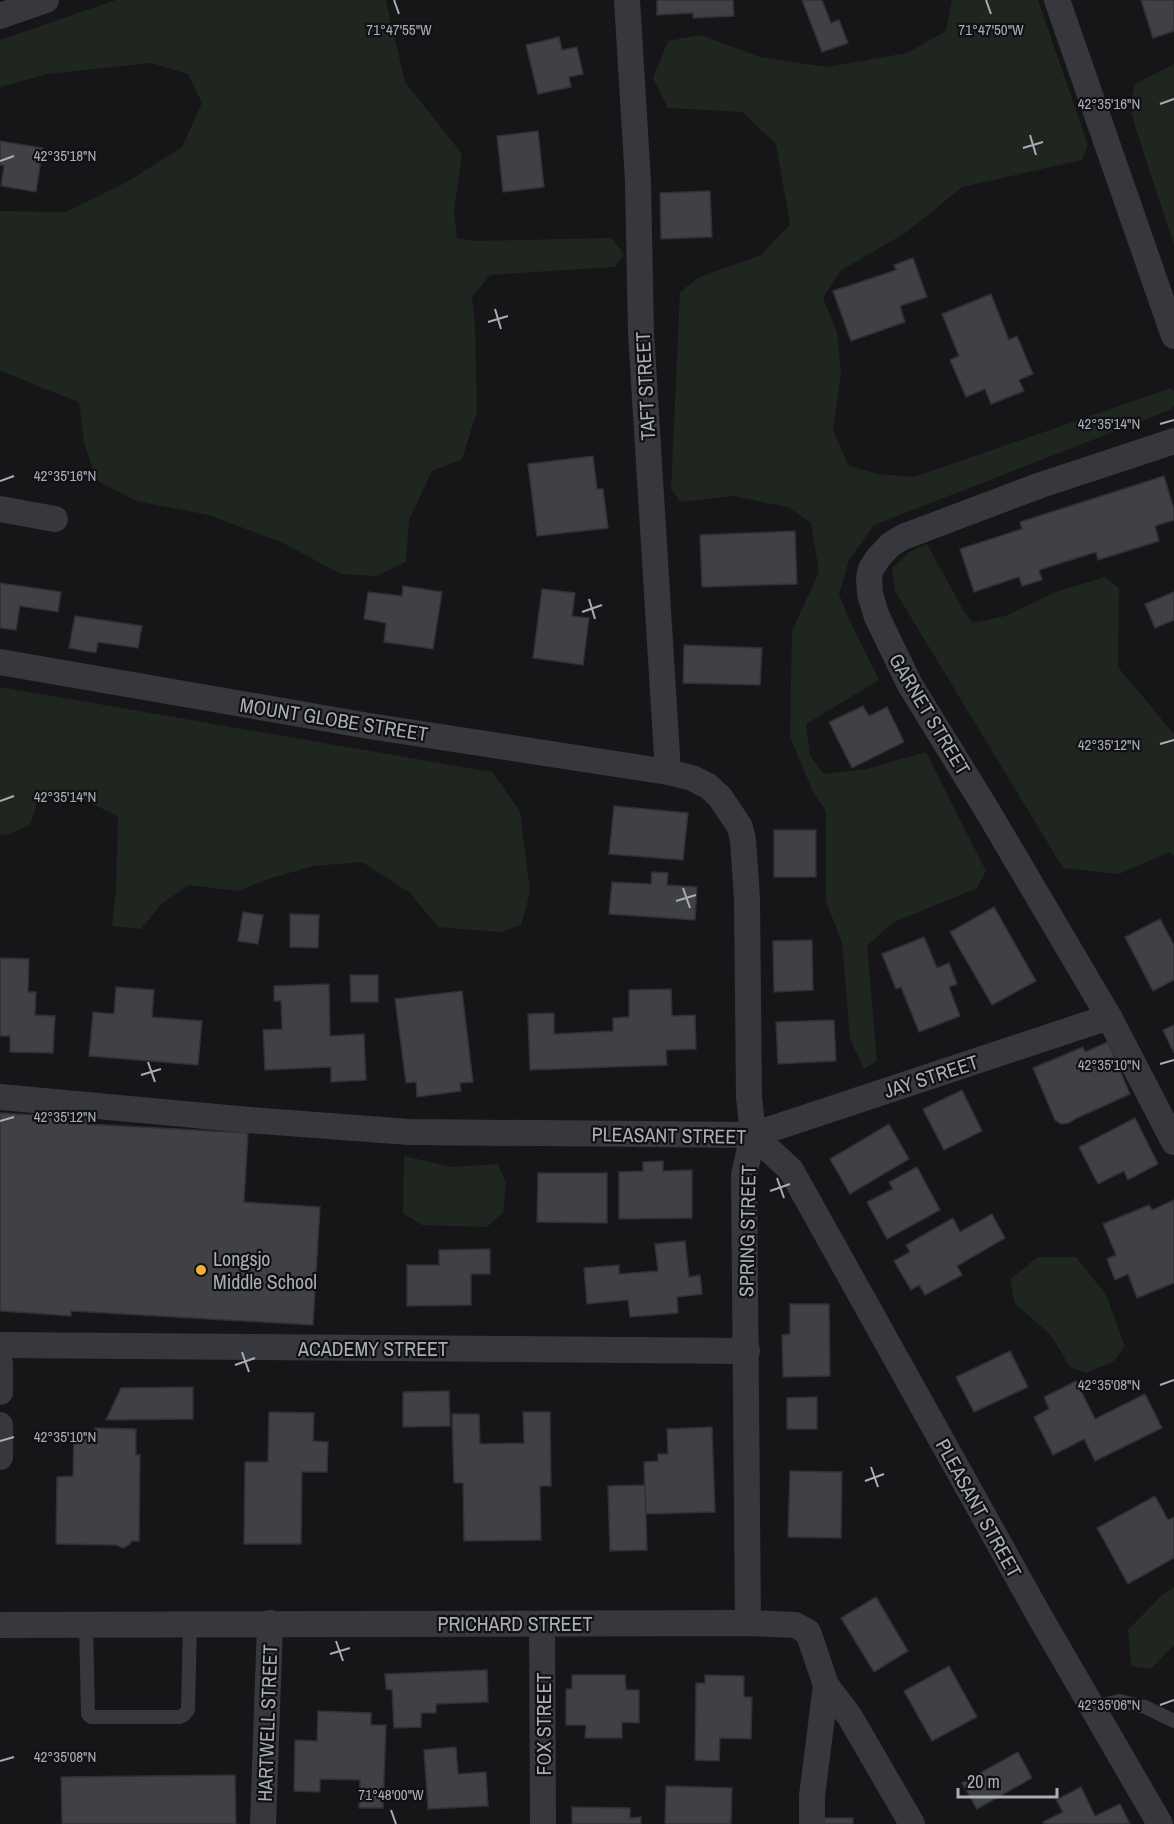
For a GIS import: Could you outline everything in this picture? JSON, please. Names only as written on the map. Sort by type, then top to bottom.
[{"type":"street","points":[[0,16],[46,0]]},
{"type":"street","name":"TAFT STREET","points":[[627,0],[638,182],[642,333],[668,772]]},
{"type":"street","points":[[1057,0],[1174,336]]},
{"type":"street","name":"GARNET STREET","points":[[1174,441],[1038,486],[910,534],[890,545],[878,558],[871,569],[869,578],[870,594],[877,617],[910,685],[1109,1017],[1174,1142]]},
{"type":"street","points":[[0,509],[55,519]]},
{"type":"street","name":"MOUNT GLOBE STREET","points":[[0,662],[369,726],[668,772]]},
{"type":"street","name":"SPRING STREET","points":[[668,772],[692,778],[708,786],[720,797],[740,827],[743,840],[747,899],[749,1097],[753,1135],[744,1175],[748,1623]]},
{"type":"street","name":"JAY STREET","points":[[753,1135],[1109,1017]]},
{"type":"street","name":"PLEASANT STREET","points":[[0,1097],[409,1132],[753,1135],[791,1170],[1034,1607],[1160,1824]]},
{"type":"street","name":"ACADEMY STREET","points":[[0,1345],[747,1351]]},
{"type":"street","points":[[0,1364],[0,1392]]},
{"type":"street","points":[[0,1425],[0,1457]]},
{"type":"street","name":"HARTWELL STREET","points":[[263,1824],[270,1623]]},
{"type":"street","name":"PRICHARD STREET","points":[[0,1625],[748,1623],[795,1625],[808,1632],[826,1685],[850,1717],[912,1824]]},
{"type":"street","name":"FOX STREET","points":[[542,1624],[543,1824]]},
{"type":"street","points":[[812,1824],[812,1796],[826,1685]]},
{"type":"lane","points":[[86,1624],[88,1714],[91,1717],[179,1717],[188,1710],[190,1623]]},
{"type":"lane","points":[[1092,1708],[1119,1701],[1145,1707],[1174,1721]]},
{"type":"shaded area","points":[[116,0],[386,0],[405,82],[462,154],[454,211],[457,238],[473,241],[611,238],[624,254],[615,267],[490,275],[472,297],[477,412],[462,459],[432,471],[409,520],[406,562],[376,576],[341,574],[281,542],[209,515],[136,501],[96,480],[84,442],[79,402],[0,370],[0,211],[66,212],[127,182],[182,147],[202,103],[188,74],[151,63],[48,74],[0,87],[0,40]]},
{"type":"shaded area","points":[[952,0],[1038,0],[1088,145],[1082,160],[962,187],[907,232],[840,271],[823,298],[837,332],[841,372],[833,431],[849,466],[879,474],[914,477],[1171,388],[1174,391],[1174,406],[1172,409],[874,525],[849,560],[839,594],[879,680],[806,724],[810,756],[824,774],[866,769],[926,752],[986,871],[977,888],[892,923],[867,946],[877,1061],[864,1069],[850,1039],[842,943],[826,901],[826,811],[814,794],[790,737],[792,631],[819,572],[811,523],[788,507],[732,496],[681,502],[671,490],[680,292],[699,277],[761,255],[790,224],[776,144],[742,112],[668,108],[653,78],[668,41],[700,35],[760,57],[826,67],[907,53],[946,31]]},
{"type":"shaded area","points":[[1174,64],[1174,245],[1130,104],[1135,84]]},
{"type":"shaded area","points":[[927,544],[963,610],[973,623],[1005,616],[1056,592],[1105,577],[1119,588],[1118,667],[1174,734],[1174,856],[1170,852],[1119,874],[1063,868],[895,591],[892,568],[909,552]]},
{"type":"shaded area","points":[[0,687],[492,772],[520,811],[530,892],[521,925],[501,932],[438,927],[410,893],[362,862],[313,866],[265,880],[238,891],[189,885],[161,904],[141,929],[112,926],[116,889],[118,816],[63,791],[39,796],[30,825],[6,835],[0,834]]},
{"type":"shaded area","points":[[404,1156],[452,1167],[498,1164],[506,1183],[503,1212],[487,1227],[422,1225],[403,1213]]},
{"type":"shaded area","points":[[1038,1257],[1076,1257],[1106,1295],[1125,1346],[1114,1361],[1086,1373],[1070,1367],[1050,1334],[1015,1304],[1010,1279]]},
{"type":"shaded area","points":[[1174,1587],[1174,1645],[1151,1669],[1131,1666],[1128,1630],[1162,1595]]},
{"type":"building","points":[[657,0],[733,0],[734,16],[693,18],[693,13],[657,15]]},
{"type":"building","points":[[802,0],[822,0],[831,23],[839,20],[848,43],[822,52]]},
{"type":"building","points":[[1141,0],[1174,0],[1174,31],[1153,38]]},
{"type":"building","points":[[559,37],[562,50],[577,47],[583,74],[569,77],[571,87],[538,94],[526,45]]},
{"type":"building","points":[[538,131],[544,187],[503,192],[497,136]]},
{"type":"building","points":[[0,141],[43,148],[36,192],[1,186],[4,166],[0,165]]},
{"type":"building","points":[[710,191],[712,237],[661,239],[660,193]]},
{"type":"building","points":[[913,258],[927,297],[900,306],[905,322],[851,341],[833,291],[896,270],[894,265]]},
{"type":"building","points":[[991,294],[1009,340],[1017,336],[1033,374],[1019,380],[1024,391],[991,404],[985,389],[966,397],[950,360],[959,356],[942,314]]},
{"type":"building","points":[[593,456],[597,489],[603,489],[608,528],[537,536],[528,464]]},
{"type":"building","points":[[1164,476],[1174,509],[1174,520],[1155,526],[1159,541],[1098,560],[1096,552],[1039,570],[1042,580],[1022,586],[1019,577],[974,592],[960,549],[1022,529],[1020,522]]},
{"type":"building","points":[[795,531],[797,584],[702,587],[700,535]]},
{"type":"building","points":[[0,583],[61,592],[58,612],[20,606],[16,630],[0,628]]},
{"type":"building","points":[[403,586],[442,592],[433,649],[384,642],[386,623],[364,619],[368,592],[402,596]]},
{"type":"building","points":[[542,589],[575,593],[572,616],[589,618],[583,665],[533,658]]},
{"type":"building","points":[[1174,592],[1174,620],[1155,628],[1145,604]]},
{"type":"building","points":[[75,616],[142,626],[138,648],[98,642],[96,653],[69,648]]},
{"type":"building","points":[[684,645],[762,648],[760,685],[683,683]]},
{"type":"building","points":[[863,706],[869,716],[887,707],[904,742],[852,768],[829,722]]},
{"type":"building","points":[[614,806],[688,813],[683,860],[609,854]]},
{"type":"building","points":[[774,830],[816,830],[816,877],[774,877]]},
{"type":"building","points":[[652,872],[668,873],[667,885],[697,887],[695,920],[609,914],[612,882],[651,884]]},
{"type":"building","points":[[994,907],[1036,981],[992,1005],[950,932]]},
{"type":"building","points":[[243,912],[263,915],[258,944],[238,941]]},
{"type":"building","points":[[290,914],[319,915],[318,948],[290,947]]},
{"type":"building","points":[[1160,919],[1174,945],[1174,980],[1153,991],[1125,937]]},
{"type":"building","points":[[924,937],[937,968],[949,963],[957,984],[949,987],[960,1016],[919,1032],[901,987],[896,989],[882,954]]},
{"type":"building","points":[[812,940],[813,990],[774,992],[773,941]]},
{"type":"building","points":[[0,958],[29,959],[28,992],[36,992],[35,1015],[55,1016],[53,1053],[10,1052],[10,1036],[0,1036]]},
{"type":"building","points":[[350,975],[378,975],[378,1002],[351,1002]]},
{"type":"building","points":[[329,984],[330,1036],[364,1034],[366,1080],[331,1082],[331,1067],[265,1070],[263,1030],[282,1029],[281,1001],[274,1001],[274,986]]},
{"type":"building","points":[[116,987],[154,990],[152,1017],[202,1021],[198,1065],[89,1056],[93,1012],[114,1014]]},
{"type":"building","points":[[671,989],[672,1016],[695,1015],[696,1049],[666,1050],[667,1065],[530,1070],[528,1014],[554,1013],[554,1034],[613,1031],[613,1018],[629,1017],[629,990]]},
{"type":"building","points":[[462,991],[473,1082],[460,1083],[461,1091],[417,1097],[416,1082],[406,1083],[395,999]]},
{"type":"building","points":[[834,1020],[836,1061],[778,1064],[776,1022]]},
{"type":"building","points":[[1174,1025],[1174,1053],[1163,1030]]},
{"type":"building","points":[[1108,1042],[1130,1094],[1069,1123],[1061,1124],[1055,1120],[1033,1068],[1083,1047],[1085,1052]]},
{"type":"building","points":[[962,1090],[982,1131],[944,1150],[923,1109]]},
{"type":"building","name":"Longsjo Middle School","points":[[0,1113],[88,1118],[87,1124],[248,1133],[244,1202],[320,1207],[313,1325],[71,1311],[71,1316],[0,1311]]},
{"type":"building","points":[[1135,1118],[1158,1164],[1128,1180],[1124,1171],[1098,1184],[1079,1147]]},
{"type":"building","points":[[889,1124],[909,1159],[850,1194],[830,1159]]},
{"type":"building","points":[[663,1161],[663,1171],[692,1170],[692,1218],[619,1219],[619,1172],[643,1171],[643,1162]]},
{"type":"building","points":[[917,1167],[940,1210],[887,1239],[867,1202],[893,1189],[889,1182]]},
{"type":"building","points":[[538,1173],[607,1173],[607,1223],[537,1222]]},
{"type":"building","points":[[1174,1200],[1174,1283],[1137,1298],[1128,1274],[1115,1280],[1107,1259],[1116,1255],[1103,1224],[1149,1205],[1152,1210]]},
{"type":"building","points":[[992,1214],[1005,1238],[957,1266],[962,1275],[925,1295],[919,1285],[911,1290],[894,1261],[910,1252],[906,1245],[953,1218],[960,1232]]},
{"type":"building","points":[[685,1241],[689,1277],[700,1275],[702,1294],[677,1297],[678,1313],[630,1317],[628,1300],[587,1304],[584,1268],[619,1265],[619,1274],[658,1271],[655,1244]]},
{"type":"building","points":[[490,1249],[490,1274],[471,1274],[471,1305],[407,1306],[407,1265],[439,1265],[439,1250]]},
{"type":"building","points":[[790,1304],[829,1304],[830,1376],[783,1377],[782,1335],[790,1334]]},
{"type":"building","points":[[1010,1351],[1028,1387],[974,1412],[956,1377]]},
{"type":"building","points":[[1076,1381],[1095,1419],[1145,1394],[1162,1428],[1095,1461],[1084,1439],[1053,1455],[1034,1417],[1049,1409],[1044,1397]]},
{"type":"building","points":[[193,1387],[193,1419],[106,1420],[121,1388]]},
{"type":"building","points":[[449,1391],[450,1426],[403,1427],[403,1392]]},
{"type":"building","points":[[817,1397],[817,1429],[787,1429],[787,1398]]},
{"type":"building","points":[[269,1412],[314,1413],[313,1441],[328,1442],[327,1472],[302,1472],[301,1544],[244,1544],[245,1462],[268,1462]]},
{"type":"building","points":[[523,1412],[550,1412],[551,1486],[540,1486],[541,1540],[464,1541],[463,1483],[454,1483],[452,1414],[479,1414],[480,1444],[524,1443]]},
{"type":"building","points":[[712,1427],[715,1512],[645,1514],[644,1462],[658,1461],[658,1454],[668,1454],[667,1429]]},
{"type":"building","points":[[95,1428],[136,1429],[136,1455],[140,1455],[139,1541],[132,1541],[123,1548],[116,1545],[56,1544],[57,1477],[73,1476],[74,1436],[95,1436]]},
{"type":"building","points":[[790,1471],[842,1472],[841,1538],[788,1537]]},
{"type":"building","points":[[645,1485],[647,1550],[610,1551],[608,1486]]},
{"type":"building","points":[[1155,1496],[1168,1520],[1174,1517],[1174,1558],[1128,1584],[1097,1528]]},
{"type":"building","points":[[876,1597],[908,1651],[874,1672],[841,1618]]},
{"type":"building","points":[[949,1666],[977,1717],[932,1741],[904,1691]]},
{"type":"building","points":[[487,1670],[488,1702],[436,1704],[436,1713],[421,1713],[421,1727],[394,1728],[392,1690],[386,1689],[385,1674]]},
{"type":"building","points":[[572,1675],[625,1675],[626,1690],[639,1690],[639,1723],[622,1722],[622,1738],[585,1738],[586,1725],[566,1725],[566,1689],[572,1689]]},
{"type":"building","points":[[705,1675],[744,1676],[744,1697],[752,1697],[751,1739],[720,1738],[719,1761],[695,1760],[696,1683],[705,1683]]},
{"type":"building","points":[[318,1711],[371,1713],[371,1725],[386,1725],[383,1808],[359,1808],[360,1780],[320,1779],[320,1792],[294,1791],[295,1740],[317,1741]]},
{"type":"building","points":[[456,1747],[458,1774],[486,1772],[488,1806],[428,1809],[424,1750]]},
{"type":"building","points":[[1018,1752],[1032,1778],[977,1809],[962,1783]]},
{"type":"building","points":[[235,1775],[236,1824],[62,1824],[61,1777]]},
{"type":"building","points":[[666,1786],[732,1788],[731,1824],[665,1824]]},
{"type":"building","points":[[1081,1787],[1095,1816],[1120,1804],[1130,1824],[1044,1824],[1043,1822],[1063,1812],[1056,1800]]},
{"type":"building","points":[[572,1807],[630,1808],[630,1818],[641,1817],[641,1824],[572,1824]]},
{"type":"building","points":[[818,1818],[853,1818],[853,1824],[818,1824]]},
{"type":"place","name":"Longsjo Middle School","points":[[201,1270]]}]
